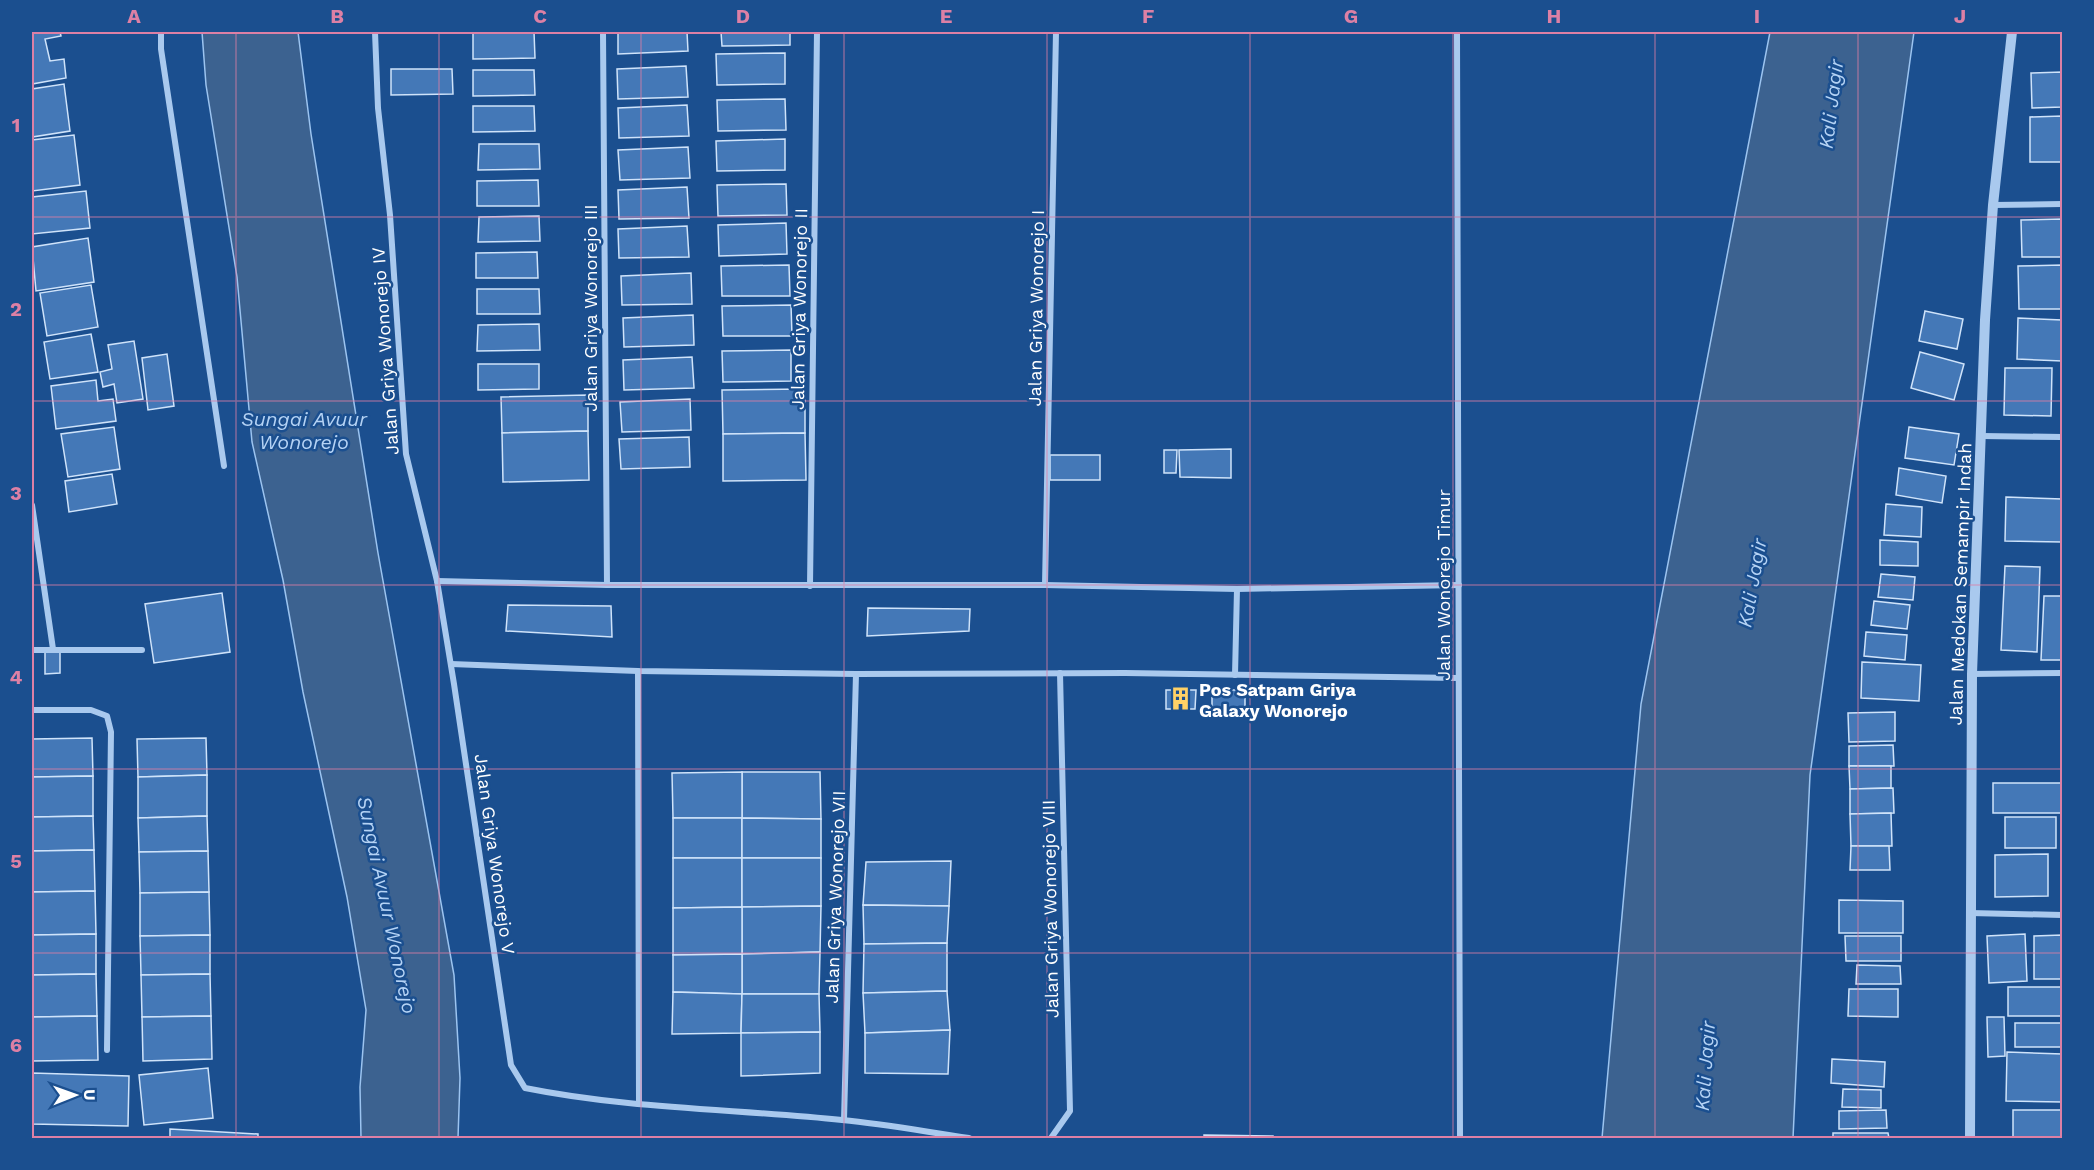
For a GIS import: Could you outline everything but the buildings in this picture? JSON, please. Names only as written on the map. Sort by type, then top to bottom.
[{"type":"street","points":[[161,32],[161,49],[224,466]]},
{"type":"street","name":"Jalan Griya Wonorejo IV","points":[[375,32],[378,108],[390,215],[406,454],[437,581],[451,664]]},
{"type":"street","name":"Jalan Griya Wonorejo III","points":[[603,32],[607,585]]},
{"type":"street","name":"Jalan Griya Wonorejo II","points":[[810,586],[817,32]]},
{"type":"street","name":"Jalan Griya Wonorejo I","points":[[1045,585],[1056,32]]},
{"type":"street","name":"Jalan Wonorejo Timur","points":[[1457,32],[1460,1138]]},
{"type":"street","name":"Jalan Medokan Semampir Indah","points":[[1970,1138],[1972,674],[1985,320],[1993,204],[2012,32]]},
{"type":"street","points":[[1993,204],[2062,204]]},
{"type":"street","points":[[1982,436],[2062,437]]},
{"type":"street","points":[[32,505],[53,649]]},
{"type":"street","points":[[437,581],[607,585],[1045,585],[1237,589],[1459,585]]},
{"type":"street","points":[[1235,675],[1237,589]]},
{"type":"street","points":[[32,650],[142,650]]},
{"type":"street","points":[[451,664],[638,671],[856,675],[1060,673],[1458,678]]},
{"type":"street","name":"Jalan Griya Wonorejo V","points":[[451,664],[511,1065],[525,1088],[639,1104]]},
{"type":"street","points":[[638,671],[639,1104],[844,1120],[969,1138]]},
{"type":"street","name":"Jalan Griya Wonorejo VIII","points":[[1051,1138],[1070,1110],[1060,673]]},
{"type":"street","points":[[1972,674],[2062,674]]},
{"type":"street","name":"Jalan Griya Wonorejo VII","points":[[844,1120],[856,675]]},
{"type":"street","points":[[32,710],[91,710],[107,716],[111,732],[107,1050]]},
{"type":"street","points":[[1970,913],[2062,915]]},
{"type":"water","name":"Sungai Avuur Wonorejo","points":[[202,32],[298,32],[311,134],[378,553],[454,975],[460,1078],[458,1138],[361,1138],[360,1087],[366,1010],[347,897],[303,692],[283,580],[252,442],[237,277],[206,85]]},
{"type":"water","name":"Kali Jagir","points":[[1770,32],[1914,32],[1810,775],[1793,1138],[1602,1138],[1641,704]]},
{"type":"place","name":"Pos Satpam Griya Galaxy Wonorejo","points":[[1181,699]]}]
